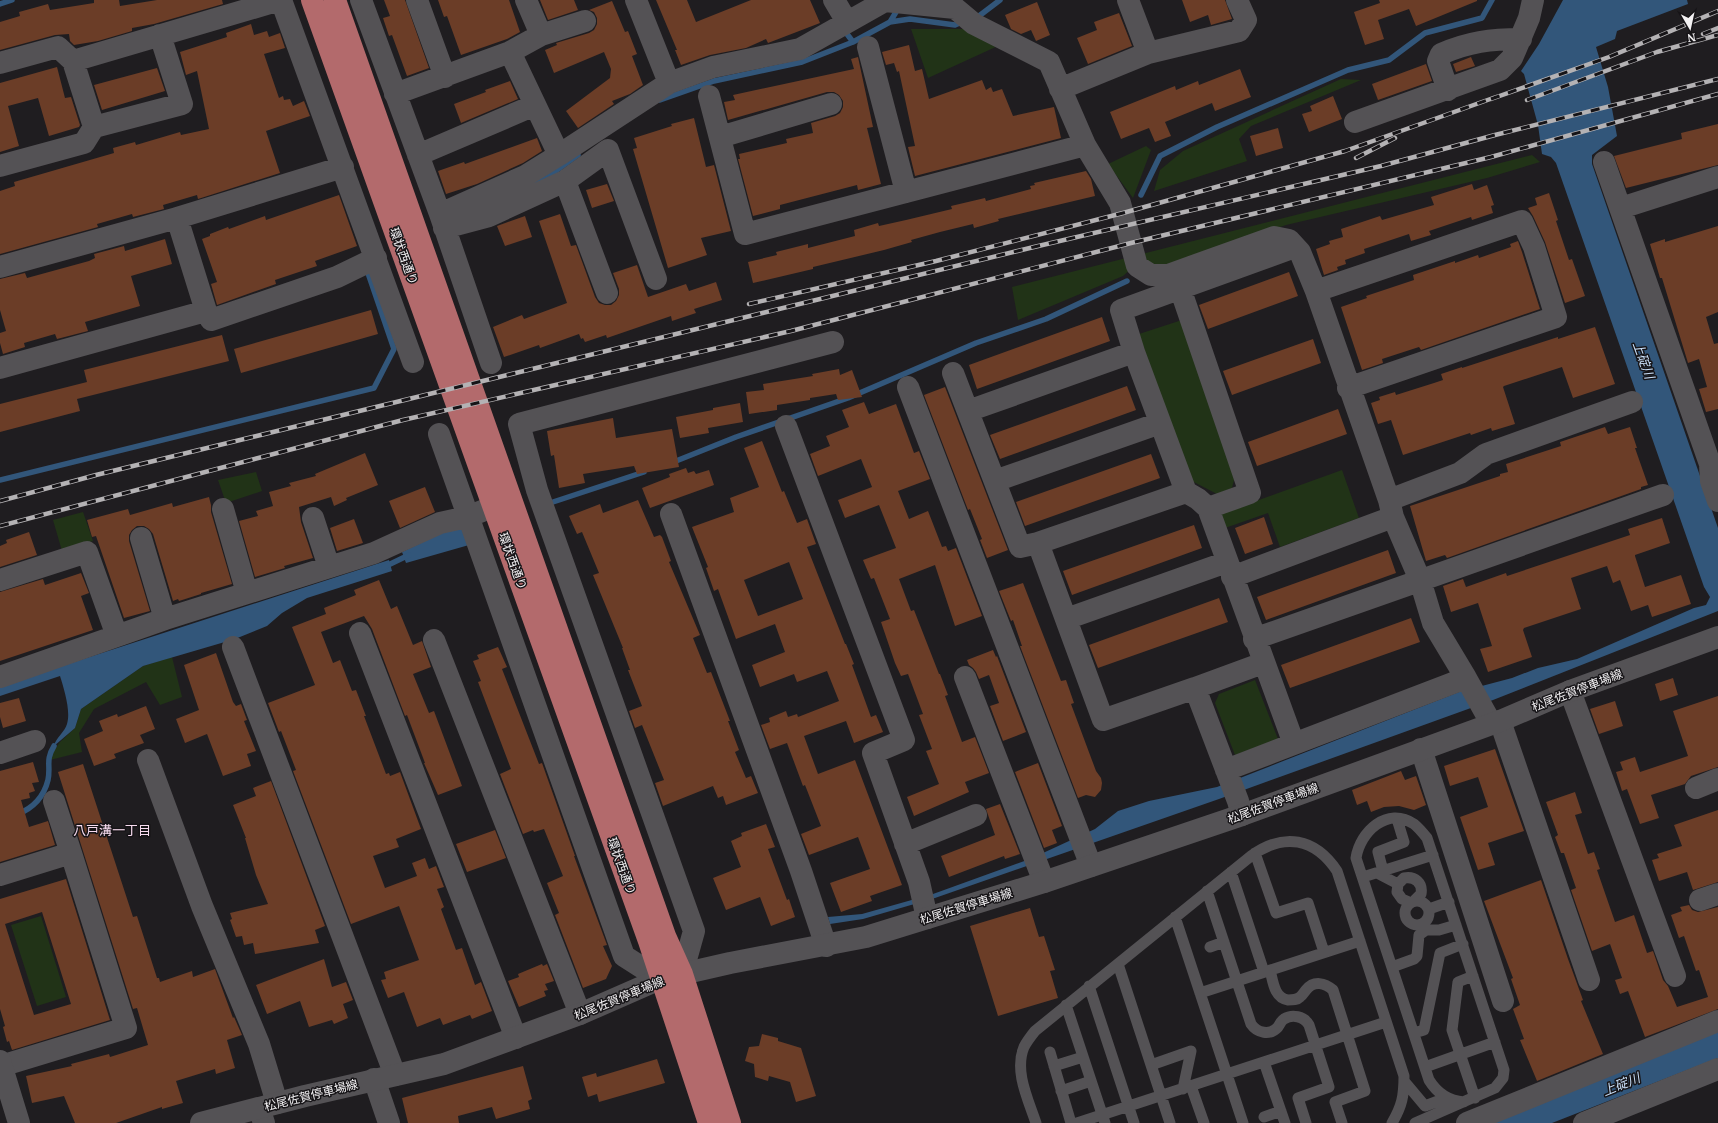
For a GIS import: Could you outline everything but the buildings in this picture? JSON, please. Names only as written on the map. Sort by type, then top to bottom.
[{"type":"highway","name":"環状西通り","points":[[312,0],[657,938],[682,974],[730,1123]]},
{"type":"highway","name":"環状西通り","points":[[335,0],[657,938],[660,979],[675,1020],[708,1123]]},
{"type":"street","points":[[73,61],[280,0],[343,167],[413,362]]},
{"type":"street","points":[[361,0],[442,221],[491,363]]},
{"type":"street","points":[[417,0],[445,77]]},
{"type":"street","points":[[526,0],[541,35]]},
{"type":"street","points":[[636,0],[669,83]]},
{"type":"street","points":[[834,0],[842,25]]},
{"type":"street","points":[[1128,0],[1148,53]]},
{"type":"street","points":[[1060,89],[1148,53],[1240,31],[1246,20],[1238,0]]},
{"type":"street","points":[[1355,122],[1448,90],[1500,70],[1512,58],[1521,39],[1529,18],[1533,0]]},
{"type":"street","points":[[442,221],[525,176],[669,83],[714,67],[800,49],[885,1],[966,12],[1049,62],[1085,145],[1120,202],[1137,266],[1151,275],[1168,275],[1274,237],[1289,240],[1300,252],[1316,291],[1348,388],[1391,508],[1420,580],[1433,623],[1491,717],[1589,980]]},
{"type":"street","points":[[395,94],[510,52],[541,35],[585,21]]},
{"type":"street","points":[[0,166],[84,143],[94,127],[182,104],[160,35]]},
{"type":"street","points":[[1448,90],[1438,61],[1441,54],[1459,46],[1491,39],[1521,39]]},
{"type":"street","points":[[0,63],[58,47],[73,61],[94,127]]},
{"type":"street","points":[[868,47],[906,192]]},
{"type":"street","points":[[510,52],[559,155]]},
{"type":"street","points":[[709,96],[745,234],[1085,145]]},
{"type":"street","points":[[720,137],[831,104]]},
{"type":"street","points":[[418,155],[535,105]]},
{"type":"street","points":[[442,221],[489,216],[565,181],[608,150],[656,279]]},
{"type":"street","points":[[1604,162],[1714,462],[1711,481],[1718,501]]},
{"type":"street","points":[[0,267],[177,218],[343,167]]},
{"type":"street","points":[[1621,208],[1718,177]]},
{"type":"street","points":[[565,181],[607,293]]},
{"type":"street","points":[[177,218],[206,310],[211,320],[338,277],[376,258]]},
{"type":"street","points":[[1316,291],[1522,221],[1534,247],[1556,317],[1348,388]]},
{"type":"street","points":[[1294,744],[1254,639],[1208,508],[1198,499],[1186,492],[1134,352],[1121,310],[1296,247]]},
{"type":"street","points":[[1180,288],[1250,493],[1208,508]]},
{"type":"street","points":[[0,368],[206,310]]},
{"type":"street","points":[[682,974],[694,931],[536,490],[519,424],[833,342]]},
{"type":"street","points":[[968,411],[1134,352]]},
{"type":"street","points":[[953,373],[1020,547],[1038,543],[1186,492]]},
{"type":"street","points":[[908,387],[1085,849]]},
{"type":"street","points":[[1066,619],[1229,570],[1391,508],[1460,473],[1486,454],[1632,402]]},
{"type":"street","points":[[995,480],[1160,423]]},
{"type":"street","points":[[786,426],[904,740],[873,753],[919,882],[924,905]]},
{"type":"street","points":[[439,434],[467,517],[624,956],[660,979]]},
{"type":"street","points":[[0,677],[165,619],[374,553],[440,523],[467,517],[536,490]]},
{"type":"street","points":[[1254,639],[1663,495]]},
{"type":"street","points":[[223,509],[247,593]]},
{"type":"street","points":[[671,514],[795,856],[826,946]]},
{"type":"street","points":[[313,518],[329,567]]},
{"type":"street","points":[[141,538],[165,619]]},
{"type":"street","points":[[1038,543],[1103,720],[1263,663]]},
{"type":"street","points":[[0,580],[87,552],[117,636]]},
{"type":"street","points":[[360,633],[516,1038]]},
{"type":"street","name":"松尾佐賀停車場線","points":[[201,1123],[267,1111],[395,1074],[444,1064],[580,1014],[660,979],[730,963],[826,946],[866,937],[924,905],[1038,867],[1234,790],[1421,749],[1491,717],[1570,691],[1718,638]]},
{"type":"street","points":[[434,640],[580,1014]]},
{"type":"street","points":[[233,647],[395,1074]]},
{"type":"street","points":[[965,676],[1038,867]]},
{"type":"street","points":[[1195,688],[1234,790],[1294,744],[1468,682]]},
{"type":"street","points":[[1570,691],[1676,976]]},
{"type":"street","points":[[0,753],[35,741]]},
{"type":"street","points":[[1421,749],[1503,1001]]},
{"type":"street","points":[[148,760],[202,906],[259,1044],[267,1111]]},
{"type":"street","points":[[1696,788],[1718,779]]},
{"type":"street","points":[[19,1123],[1,1064],[126,1028],[72,853],[54,801]]},
{"type":"street","points":[[905,844],[976,815]]},
{"type":"street","points":[[0,875],[72,853]]},
{"type":"street","points":[[1467,1123],[1718,1021]]},
{"type":"street","points":[[1584,1123],[1718,1069]]},
{"type":"street","points":[[374,1080],[389,1123]]},
{"type":"lane","points":[[1380,872],[1378,852],[1404,842],[1397,819]]},
{"type":"lane","points":[[1415,1123],[1475,1098],[1495,1088],[1503,1078],[1504,1070],[1427,838],[1413,824],[1397,819],[1383,820],[1373,826],[1363,838],[1357,850],[1356,858],[1425,1067],[1433,1086],[1446,1098],[1453,1101],[1464,1102]]},
{"type":"lane","points":[[1036,1123],[1022,1079],[1020,1060],[1024,1046],[1035,1031],[1255,853],[1266,846],[1283,842],[1300,842],[1316,848],[1329,858],[1337,871],[1404,1076],[1404,1093],[1400,1110],[1392,1123]]},
{"type":"lane","points":[[1255,853],[1276,913],[1308,904],[1324,952]]},
{"type":"lane","points":[[1363,877],[1433,855]]},
{"type":"lane","points":[[1231,872],[1267,971],[1280,997],[1285,999],[1297,999],[1302,996],[1306,989],[1316,984],[1328,985],[1333,990],[1365,1091],[1335,1102],[1342,1123]]},
{"type":"lane","points":[[1380,872],[1398,884]]},
{"type":"lane","points":[[1412,901],[1402,899],[1397,892],[1398,884],[1404,878],[1412,878],[1416,880],[1421,886],[1422,890],[1421,894],[1412,901],[1404,909],[1404,914],[1407,921],[1414,925],[1422,924],[1426,921],[1429,914],[1429,909],[1425,904],[1412,901]]},
{"type":"lane","points":[[1207,892],[1251,1024],[1254,1029],[1268,1032],[1278,1027],[1283,1020],[1299,1016],[1309,1024],[1329,1087],[1298,1098],[1306,1123]]},
{"type":"lane","points":[[1429,909],[1449,902]]},
{"type":"lane","points":[[1176,917],[1243,1123]]},
{"type":"lane","points":[[1392,966],[1414,959],[1417,956],[1419,935],[1426,930],[1439,930],[1456,925]]},
{"type":"lane","points":[[1200,993],[1360,941]]},
{"type":"lane","points":[[1210,947],[1224,942]]},
{"type":"lane","points":[[1414,1033],[1424,1030],[1440,953],[1463,944]]},
{"type":"lane","points":[[1118,964],[1170,1123]]},
{"type":"lane","points":[[1473,976],[1458,982],[1452,1030],[1475,1098]]},
{"type":"lane","points":[[1089,986],[1134,1123]]},
{"type":"lane","points":[[1066,1005],[1104,1119]]},
{"type":"lane","points":[[1050,1052],[1061,1091],[1077,1123],[1104,1119],[1187,1087],[1386,1022]]},
{"type":"lane","points":[[1425,1067],[1495,1042]]},
{"type":"lane","points":[[1151,1065],[1191,1051],[1187,1087],[1204,1123]]},
{"type":"lane","points":[[1054,1066],[1083,1057]]},
{"type":"lane","points":[[1264,1062],[1285,1123]]},
{"type":"lane","points":[[1061,1091],[1091,1080]]},
{"type":"lane","points":[[1404,1081],[1425,1106],[1446,1098]]},
{"type":"lane","points":[[1264,1117],[1281,1112]]},
{"type":"green space","points":[[911,29],[968,29],[1000,45],[928,78]]},
{"type":"green space","points":[[1341,79],[1361,80],[1251,126],[1239,139],[1247,161],[1154,191],[1160,170],[1183,151]]},
{"type":"green space","points":[[1146,146],[1151,150],[1133,198],[1108,164]]},
{"type":"green space","points":[[1532,155],[1540,162],[1487,178],[1286,225],[1159,267],[1142,259],[1123,276],[1018,320],[1012,287]]},
{"type":"green space","points":[[1182,320],[1236,472],[1232,488],[1217,494],[1190,480],[1139,334]]},
{"type":"green space","points":[[1342,470],[1359,518],[1280,547],[1268,513],[1225,528],[1220,514]]},
{"type":"green space","points":[[256,472],[262,491],[226,503],[218,480]]},
{"type":"green space","points":[[83,512],[93,541],[62,551],[53,520]]},
{"type":"green space","points":[[172,657],[182,697],[160,705],[146,682],[94,709],[79,733],[82,752],[50,760],[51,755],[60,742],[75,728],[81,709],[143,666]]},
{"type":"green space","points":[[1255,680],[1278,739],[1235,755],[1215,703],[1219,694]]},
{"type":"green space","points":[[41,916],[66,997],[37,1006],[11,925]]},
{"type":"water","name":"上碇川","points":[[1563,0],[1687,0],[1688,4],[1617,31],[1615,39],[1596,47],[1608,87],[1617,136],[1592,155],[1592,164],[1718,528],[1718,611],[1493,700],[1219,799],[935,898],[863,919],[830,924],[828,917],[862,914],[933,894],[1030,859],[1095,829],[1118,811],[1149,801],[1217,787],[1459,692],[1512,678],[1538,668],[1577,659],[1694,608],[1706,605],[1710,597],[1704,587],[1556,163],[1551,157],[1542,154],[1538,125],[1524,74],[1521,71],[1539,44]]},
{"type":"water","points":[[462,528],[469,545],[406,563],[402,552],[448,530]]},
{"type":"water","points":[[389,560],[392,571],[307,598],[282,613],[267,626],[235,639],[143,666],[81,709],[75,728],[54,746],[66,727],[68,719],[66,700],[60,676],[0,696],[0,686]]},
{"type":"water","name":"上碇川","points":[[1718,1031],[1718,1058],[1552,1123],[1487,1123]]},
{"type":"waterway","points":[[0,4],[12,0]]},
{"type":"waterway","points":[[974,18],[979,16],[1000,0]]},
{"type":"waterway","points":[[1141,195],[1160,156],[1217,127],[1348,70],[1389,60],[1425,33],[1482,18],[1492,0]]},
{"type":"waterway","points":[[890,22],[899,7]]},
{"type":"waterway","points":[[660,100],[714,81],[802,62],[853,42],[890,22],[910,19],[955,25],[964,21]]},
{"type":"waterway","points":[[844,30],[853,42]]},
{"type":"waterway","points":[[532,185],[550,175],[578,155]]},
{"type":"waterway","points":[[0,480],[374,388],[394,349],[368,273]]},
{"type":"waterway","points":[[671,463],[736,437],[848,398],[976,343],[1046,319],[1127,281]]},
{"type":"waterway","points":[[553,502],[644,472]]},
{"type":"waterway","points":[[384,567],[409,555]]},
{"type":"waterway","points":[[18,814],[33,805],[44,791],[49,775],[49,759],[54,746]]},
{"type":"railway","points":[[1491,99],[1609,57],[1718,11]]},
{"type":"railway","points":[[1703,34],[1718,28]]},
{"type":"railway","points":[[1527,100],[1657,52],[1718,35]]},
{"type":"railway","points":[[0,501],[96,475],[1034,247],[1381,166],[1495,135],[1718,79]]},
{"type":"railway","points":[[0,526],[403,420],[791,331],[1131,243],[1491,157],[1718,94]]},
{"type":"railway","points":[[749,304],[936,261],[1123,213],[1345,151],[1496,97]]},
{"type":"railway","points":[[1356,158],[1395,138]]},
{"type":"district","name":"八戸溝一丁目","points":[[112,830]]}]
